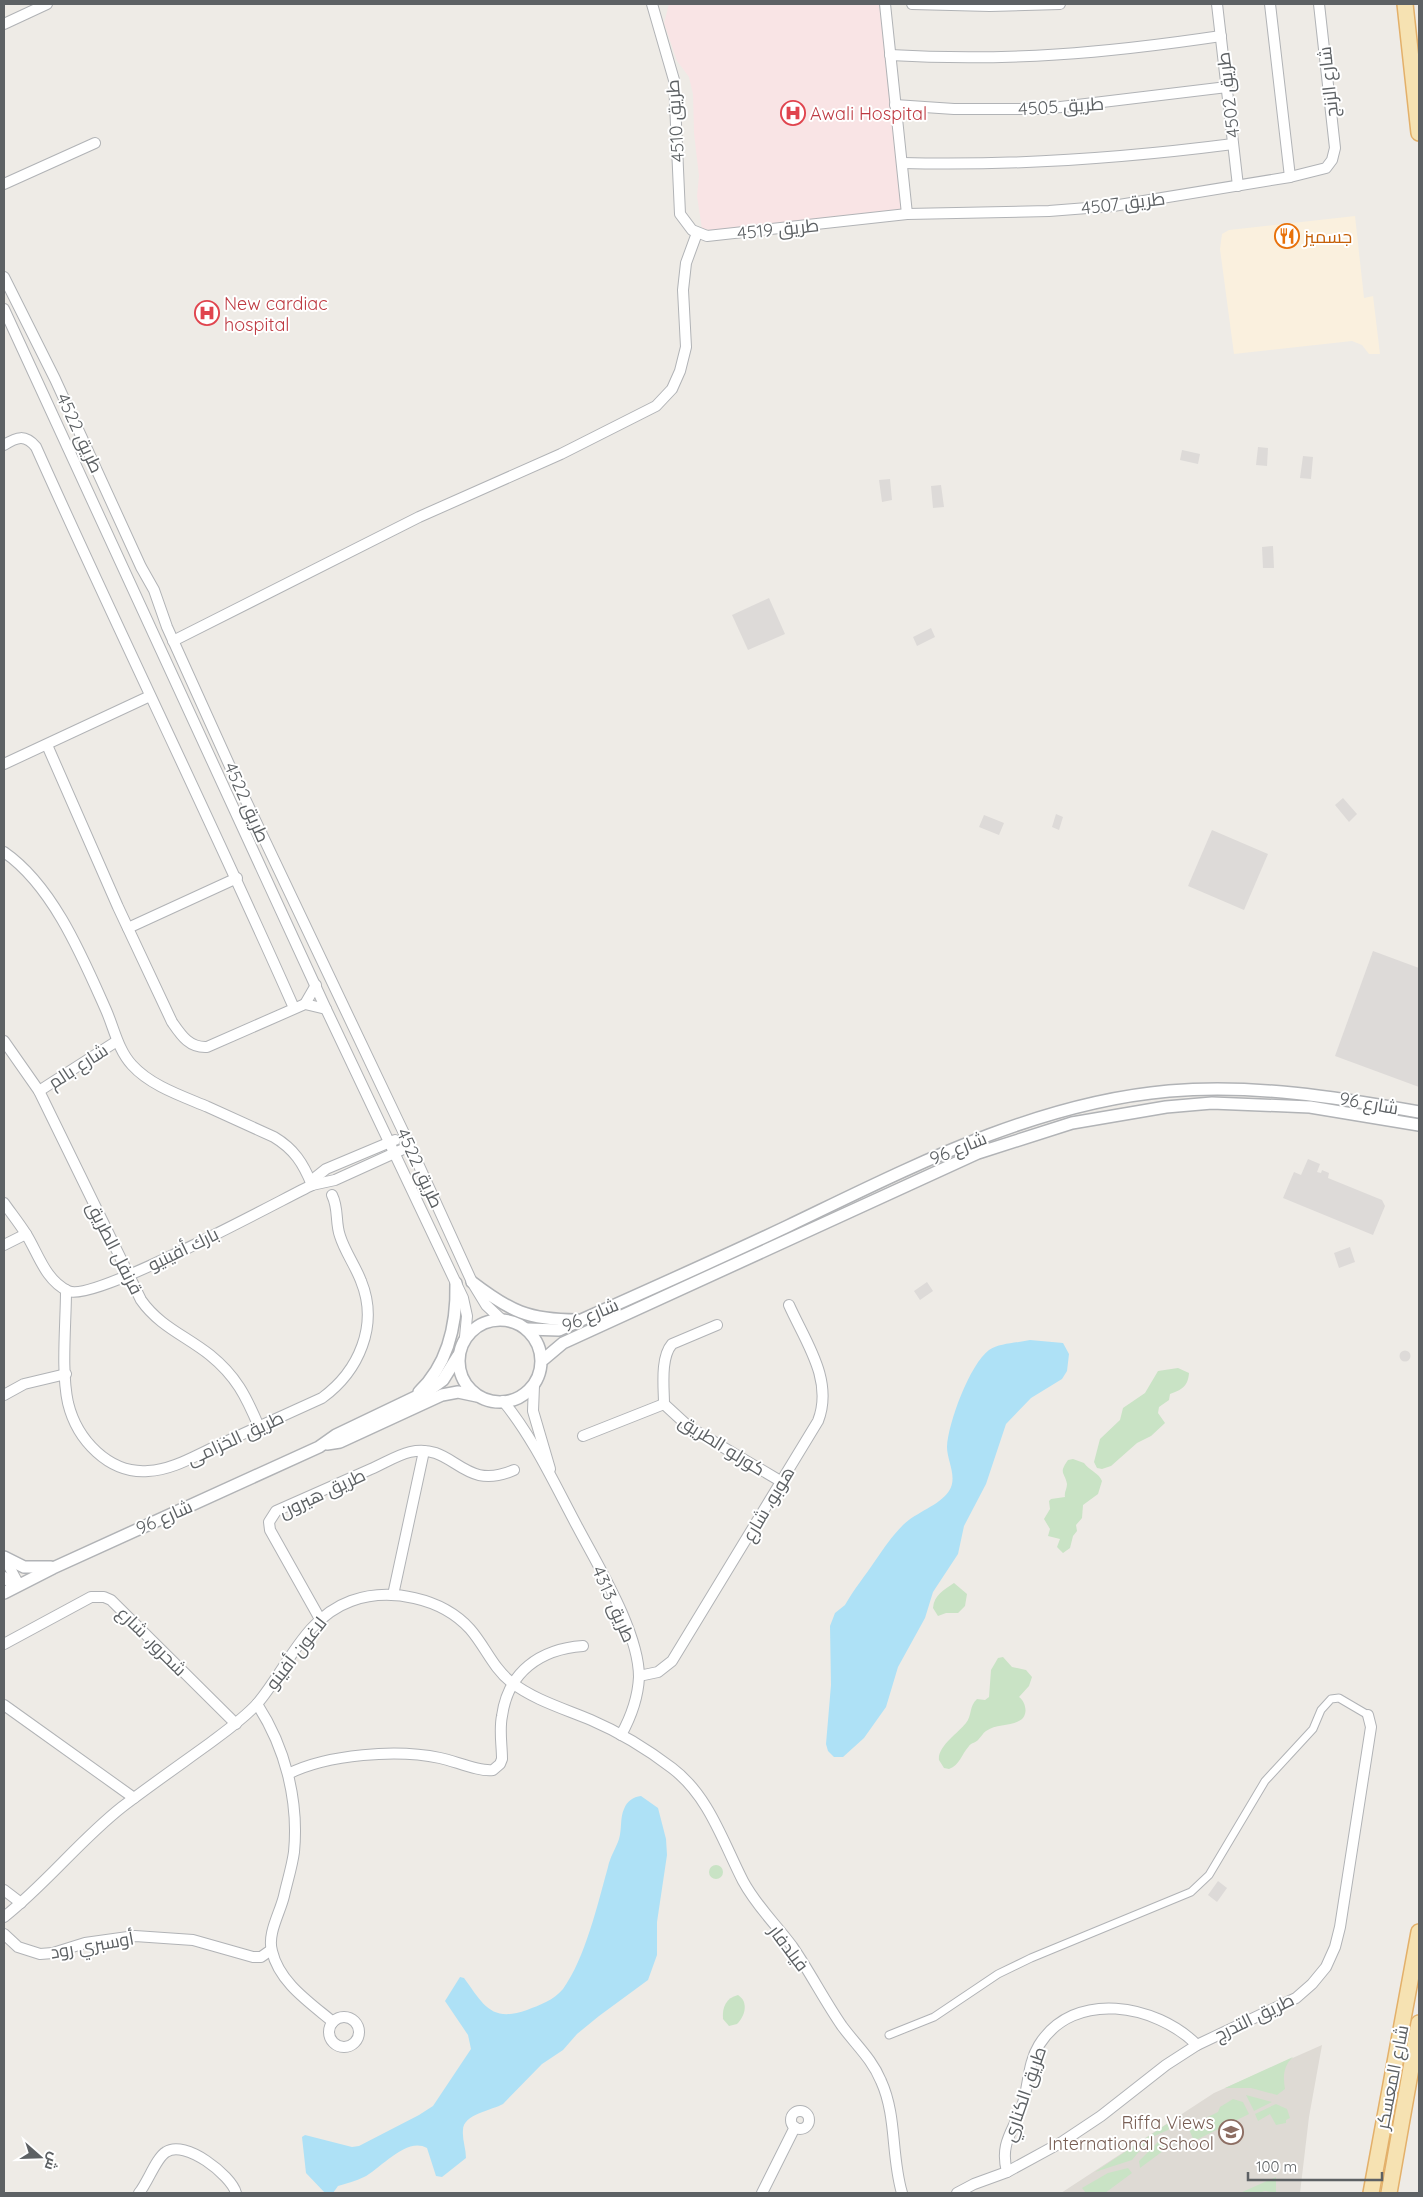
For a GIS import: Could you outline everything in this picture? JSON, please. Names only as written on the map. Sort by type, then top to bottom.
[{"type":"main road","points":[[1405,4],[1419,134]]},
{"type":"main road","name":"شارع المعسكر","points":[[1371,2193],[1419,1932]]},
{"type":"main road","name":"شارع المعسكر","points":[[1389,2193],[1419,2023]]},
{"type":"street","points":[[4,24],[47,4]]},
{"type":"street","name":"طريق 4510","points":[[652,4],[674,80],[680,214],[684,223],[697,233]]},
{"type":"street","points":[[886,4],[907,214]]},
{"type":"street","points":[[912,4],[990,6],[1060,4]]},
{"type":"street","name":"طريق 4502","points":[[1217,4],[1238,186]]},
{"type":"street","points":[[1270,4],[1290,178]]},
{"type":"street","name":"شارع الزنج","points":[[1320,4],[1335,148],[1332,160]]},
{"type":"street","points":[[890,55],[954,59],[1042,57],[1105,52],[1221,36]]},
{"type":"street","name":"طريق 4505","points":[[895,105],[954,109],[1044,109],[1090,105],[1227,87]]},
{"type":"street","points":[[4,184],[95,143]]},
{"type":"street","points":[[902,163],[960,165],[1053,160],[1179,151],[1233,144]]},
{"type":"street","name":"طريق 4507","points":[[907,214],[1049,210],[1113,206],[1290,178],[1326,168],[1332,160]]},
{"type":"street","name":"طريق 4519","points":[[697,233],[716,236],[907,214]]},
{"type":"street","points":[[174,641],[419,517],[562,454],[656,406],[672,389],[686,347],[683,290],[686,263],[697,233]]},
{"type":"street","name":"طريق 4522","points":[[4,277],[55,379],[154,590],[174,641],[295,906],[410,1146],[472,1282],[486,1305],[502,1320]]},
{"type":"street","name":"طريق 4522","points":[[4,309],[326,1009],[456,1283],[467,1316],[465,1336]]},
{"type":"street","points":[[4,445],[21,437],[30,439],[36,447],[236,878],[294,1008]]},
{"type":"street","points":[[4,764],[150,696]]},
{"type":"street","points":[[47,745],[128,928],[172,1022],[183,1038],[198,1047],[212,1045],[305,1004],[326,1009]]},
{"type":"street","points":[[4,852],[30,874],[49,899],[70,933],[106,1010],[117,1040],[131,1064],[151,1080],[287,1145],[301,1161],[312,1185]]},
{"type":"street","points":[[128,928],[236,878]]},
{"type":"street","points":[[305,1004],[316,985]]},
{"type":"street","name":"شارع بالم","points":[[39,1091],[117,1040]]},
{"type":"street","name":"قرنفل الطريق","points":[[4,1041],[39,1091],[141,1300],[158,1321],[210,1355],[241,1386],[259,1427]]},
{"type":"street","name":"شارع 96","points":[[527,1329],[559,1330],[949,1150],[1016,1124],[1065,1111],[1168,1092],[1217,1089],[1304,1092],[1419,1112]]},
{"type":"street","name":"شارع 96","points":[[544,1359],[563,1344],[978,1153],[1072,1122],[1166,1107],[1212,1103],[1310,1107],[1419,1125]]},
{"type":"street","name":"بارك أفينيو","points":[[312,1185],[319,1174],[330,1168],[404,1135]]},
{"type":"street","name":"بارك أفينيو","points":[[66,1290],[77,1293],[88,1291],[128,1276],[312,1185],[335,1180],[410,1146]]},
{"type":"street","points":[[330,1168],[335,1180]]},
{"type":"street","name":"طريق الخزامى","points":[[66,1290],[68,1403],[79,1430],[101,1456],[128,1469],[147,1472],[166,1468],[322,1398],[347,1375],[363,1346],[368,1314],[365,1293],[340,1237],[337,1209],[332,1195]]},
{"type":"street","points":[[4,1203],[26,1234],[48,1273],[66,1290]]},
{"type":"street","points":[[4,1245],[26,1234]]},
{"type":"street","points":[[472,1282],[506,1306],[525,1314],[541,1319],[581,1320]]},
{"type":"street","points":[[411,1400],[436,1371],[444,1356],[455,1323],[456,1283]]},
{"type":"street","name":"هوبو، شارع","points":[[639,1676],[658,1672],[672,1661],[818,1421],[824,1401],[821,1375],[789,1305]]},
{"type":"street","points":[[502,1320],[515,1322],[527,1329],[538,1343],[544,1359],[540,1374],[534,1385],[518,1399],[503,1401],[478,1396],[468,1387],[461,1375],[458,1356],[465,1336],[475,1327],[488,1321],[502,1320]]},
{"type":"street","name":"كورلو الطريق","points":[[717,1325],[672,1344],[668,1348],[665,1361],[664,1404],[689,1427],[782,1482]]},
{"type":"street","name":"شارع 96","points":[[4,1593],[53,1568],[325,1444],[336,1435],[411,1400],[443,1380],[458,1356]]},
{"type":"street","points":[[4,1395],[24,1384],[66,1374]]},
{"type":"street","name":"طريق 4313","points":[[534,1385],[533,1411],[553,1480]]},
{"type":"street","name":"شارع 96","points":[[325,1444],[340,1442],[442,1395],[458,1392],[478,1396]]},
{"type":"street","name":"طريق 4313","points":[[503,1401],[517,1419],[553,1480],[624,1621],[636,1655],[639,1676],[637,1695],[630,1718],[621,1735]]},
{"type":"street","name":"كورلو الطريق","points":[[583,1436],[664,1404]]},
{"type":"street","points":[[393,1595],[424,1451],[452,1460],[475,1475],[499,1476],[514,1470]]},
{"type":"street","name":"طريق هيرون","points":[[320,1619],[270,1530],[269,1526],[272,1516],[276,1511],[410,1452],[424,1451]]},
{"type":"street","points":[[4,1557],[24,1567],[53,1568]]},
{"type":"street","points":[[4,1557],[17,1586]]},
{"type":"street","points":[[4,1577],[17,1586]]},
{"type":"street","name":"لاغون أفينو","points":[[4,1917],[21,1903],[95,1830],[134,1798],[236,1724],[257,1704],[320,1619],[352,1600],[370,1596],[393,1595],[418,1599],[453,1614],[469,1629],[497,1667],[513,1684],[621,1735]]},
{"type":"street","name":"شحرور، شارع","points":[[4,1644],[91,1597],[104,1597],[112,1600],[236,1724]]},
{"type":"street","points":[[288,1774],[310,1765],[346,1758],[421,1754],[493,1770],[500,1764],[502,1759],[501,1718],[513,1684],[521,1672],[548,1653],[569,1647],[583,1646]]},
{"type":"street","points":[[889,2035],[934,2017],[998,1974],[1031,1958],[1191,1892],[1209,1875],[1265,1781],[1313,1730],[1321,1710],[1331,1699],[1339,1698],[1368,1715]]},
{"type":"street","points":[[257,1704],[271,1726],[288,1774],[294,1821],[294,1853],[273,1929],[271,1950],[283,1976],[289,1984],[333,2022]]},
{"type":"street","points":[[4,1705],[134,1798]]},
{"type":"street","name":"طريق التدرج","points":[[957,2193],[974,2184],[1007,2172],[1047,2151],[1095,2121],[1166,2065],[1197,2045],[1296,1998],[1320,1976],[1331,1957],[1340,1927],[1371,1727],[1368,1715]]},
{"type":"street","name":"فيلدفار","points":[[621,1735],[673,1768],[696,1793],[709,1810],[741,1877],[759,1907],[793,1948],[832,2011],[871,2061],[884,2088],[890,2107],[896,2169],[902,2193]]},
{"type":"street","points":[[4,1890],[21,1903]]},
{"type":"street","name":"أوسبري رود","points":[[4,1934],[18,1947],[40,1954],[134,1936],[193,1940],[252,1957],[260,1957],[271,1950]]},
{"type":"street","name":"طريق الكناري","points":[[1007,2172],[1005,2144],[1023,2105],[1032,2061],[1045,2036],[1066,2018],[1090,2009],[1114,2008],[1164,2022],[1178,2029],[1197,2045]]},
{"type":"street","points":[[762,2193],[795,2127]]},
{"type":"street","points":[[139,2193],[162,2155],[170,2150],[179,2148],[189,2151],[223,2174],[232,2183],[236,2193]]},
{"type":"shaded area","name":"Awali Hospital","points":[[669,4],[879,4],[904,210],[728,232],[702,229],[697,196],[699,176],[694,133],[693,94],[689,77],[677,61],[664,23]]},
{"type":"shaded area","points":[[1355,216],[1364,298],[1373,296],[1380,354],[1369,354],[1362,345],[1352,341],[1234,354],[1220,249],[1222,234],[1229,230]]},
{"type":"shaded area","points":[[1258,447],[1268,448],[1267,466],[1256,465]]},
{"type":"shaded area","points":[[1182,450],[1200,454],[1198,464],[1180,460]]},
{"type":"shaded area","points":[[1303,456],[1313,457],[1311,479],[1300,478]]},
{"type":"shaded area","points":[[890,479],[892,500],[882,502],[879,480]]},
{"type":"shaded area","points":[[941,485],[944,507],[933,508],[931,486]]},
{"type":"shaded area","points":[[1273,546],[1274,568],[1263,568],[1262,547]]},
{"type":"shaded area","points":[[769,598],[785,634],[748,650],[732,615]]},
{"type":"shaded area","points":[[931,628],[935,637],[917,646],[913,637]]},
{"type":"shaded area","points":[[1343,798],[1357,814],[1349,822],[1335,805]]},
{"type":"shaded area","points":[[1056,814],[1063,817],[1059,830],[1052,827]]},
{"type":"shaded area","points":[[984,815],[1004,823],[999,835],[979,827]]},
{"type":"shaded area","points":[[1212,830],[1268,854],[1244,910],[1188,886]]},
{"type":"shaded area","points":[[1373,951],[1419,968],[1419,1087],[1335,1056]]},
{"type":"shaded area","points":[[1308,1159],[1320,1164],[1317,1172],[1321,1173],[1322,1170],[1329,1173],[1328,1178],[1382,1200],[1385,1206],[1373,1235],[1283,1198],[1294,1172],[1301,1175]]},
{"type":"shaded area","points":[[1350,1247],[1355,1262],[1339,1268],[1334,1253]]},
{"type":"shaded area","points":[[927,1282],[933,1291],[920,1300],[914,1291]]},
{"type":"shaded area","points":[[1403,1351],[1407,1351],[1410,1356],[1409,1360],[1403,1361],[1400,1358],[1400,1354]]},
{"type":"shaded area","points":[[1218,1881],[1227,1888],[1217,1902],[1208,1895]]},
{"type":"shaded area","name":"Riffa Views International School","points":[[1322,2045],[1309,2117],[1300,2193],[1061,2193],[1214,2093]]},
{"type":"green space","points":[[1178,1368],[1189,1373],[1188,1378],[1183,1387],[1170,1394],[1169,1400],[1159,1407],[1158,1413],[1165,1423],[1151,1436],[1137,1443],[1111,1466],[1102,1469],[1097,1468],[1094,1462],[1100,1439],[1120,1420],[1123,1408],[1145,1393],[1158,1371]]},
{"type":"green space","points":[[1073,1459],[1084,1463],[1102,1481],[1098,1494],[1083,1505],[1082,1518],[1076,1525],[1077,1531],[1073,1536],[1070,1548],[1063,1553],[1057,1547],[1060,1539],[1048,1536],[1050,1529],[1044,1519],[1050,1509],[1049,1501],[1065,1497],[1067,1484],[1063,1471],[1068,1460]]},
{"type":"green space","points":[[954,1583],[967,1594],[965,1606],[958,1613],[946,1613],[938,1616],[933,1608],[935,1600],[940,1593]]},
{"type":"green space","points":[[1003,1657],[1012,1667],[1026,1670],[1032,1677],[1029,1686],[1019,1697],[1025,1707],[1025,1716],[1015,1723],[986,1731],[966,1749],[956,1765],[949,1769],[944,1768],[939,1760],[941,1750],[966,1723],[974,1702],[977,1699],[985,1700],[989,1697],[991,1670],[998,1658]]},
{"type":"green space","points":[[716,1865],[721,1867],[723,1872],[721,1877],[716,1879],[711,1877],[709,1872],[711,1867]]},
{"type":"green space","points":[[738,1995],[744,2001],[744,2013],[737,2024],[729,2026],[723,2019],[724,2007],[730,1998]]},
{"type":"green space","points":[[1293,2057],[1287,2064],[1285,2072],[1285,2089],[1277,2095],[1251,2088],[1225,2088]]},
{"type":"green space","points":[[1246,2095],[1272,2102],[1254,2111]]},
{"type":"green space","points":[[1233,2099],[1243,2102],[1249,2114],[1194,2141],[1188,2127],[1218,2112],[1220,2107]]},
{"type":"green space","points":[[1276,2104],[1287,2109],[1290,2118],[1286,2120],[1286,2123],[1276,2125],[1270,2114],[1258,2121],[1255,2114]]},
{"type":"green space","points":[[1176,2118],[1168,2130],[1150,2138],[1132,2160],[1095,2172]]},
{"type":"green space","points":[[1162,2138],[1167,2148],[1140,2168],[1139,2161]]},
{"type":"green space","points":[[1128,2168],[1132,2173],[1105,2193],[1086,2193],[1082,2188],[1108,2173]]},
{"type":"green space","points":[[1276,2177],[1276,2193],[1265,2191],[1259,2193],[1240,2193]]},
{"type":"water","points":[[1030,1340],[1063,1343],[1069,1354],[1067,1371],[1062,1379],[1031,1398],[1006,1424],[986,1484],[964,1526],[958,1554],[933,1592],[925,1618],[898,1667],[886,1707],[864,1738],[843,1757],[834,1757],[828,1751],[826,1744],[831,1685],[830,1626],[835,1613],[845,1605],[899,1529],[908,1520],[939,1501],[949,1491],[952,1475],[947,1447],[951,1424],[961,1395],[982,1357],[989,1350],[998,1346]]},
{"type":"water","points":[[641,1796],[658,1808],[666,1839],[667,1855],[657,1922],[657,1955],[648,1980],[577,2034],[563,2050],[542,2064],[503,2104],[479,2113],[468,2120],[463,2130],[466,2158],[442,2177],[436,2176],[427,2148],[419,2145],[411,2146],[394,2155],[364,2177],[338,2186],[333,2193],[325,2193],[306,2173],[302,2137],[305,2135],[352,2147],[359,2146],[433,2106],[471,2049],[468,2035],[445,2001],[460,1977],[464,1978],[489,2009],[505,2014],[527,2010],[542,2004],[563,1989],[578,1962],[590,1930],[609,1863],[619,1839],[624,1809],[631,1800]]},
{"type":"place","name":"Awali Hospital","points":[[793,113]]},
{"type":"place","name":"جسميز","points":[[1287,236]]},
{"type":"place","name":"New cardiac hospital","points":[[207,313]]},
{"type":"place","name":"Riffa Views International School","points":[[1231,2132]]}]
